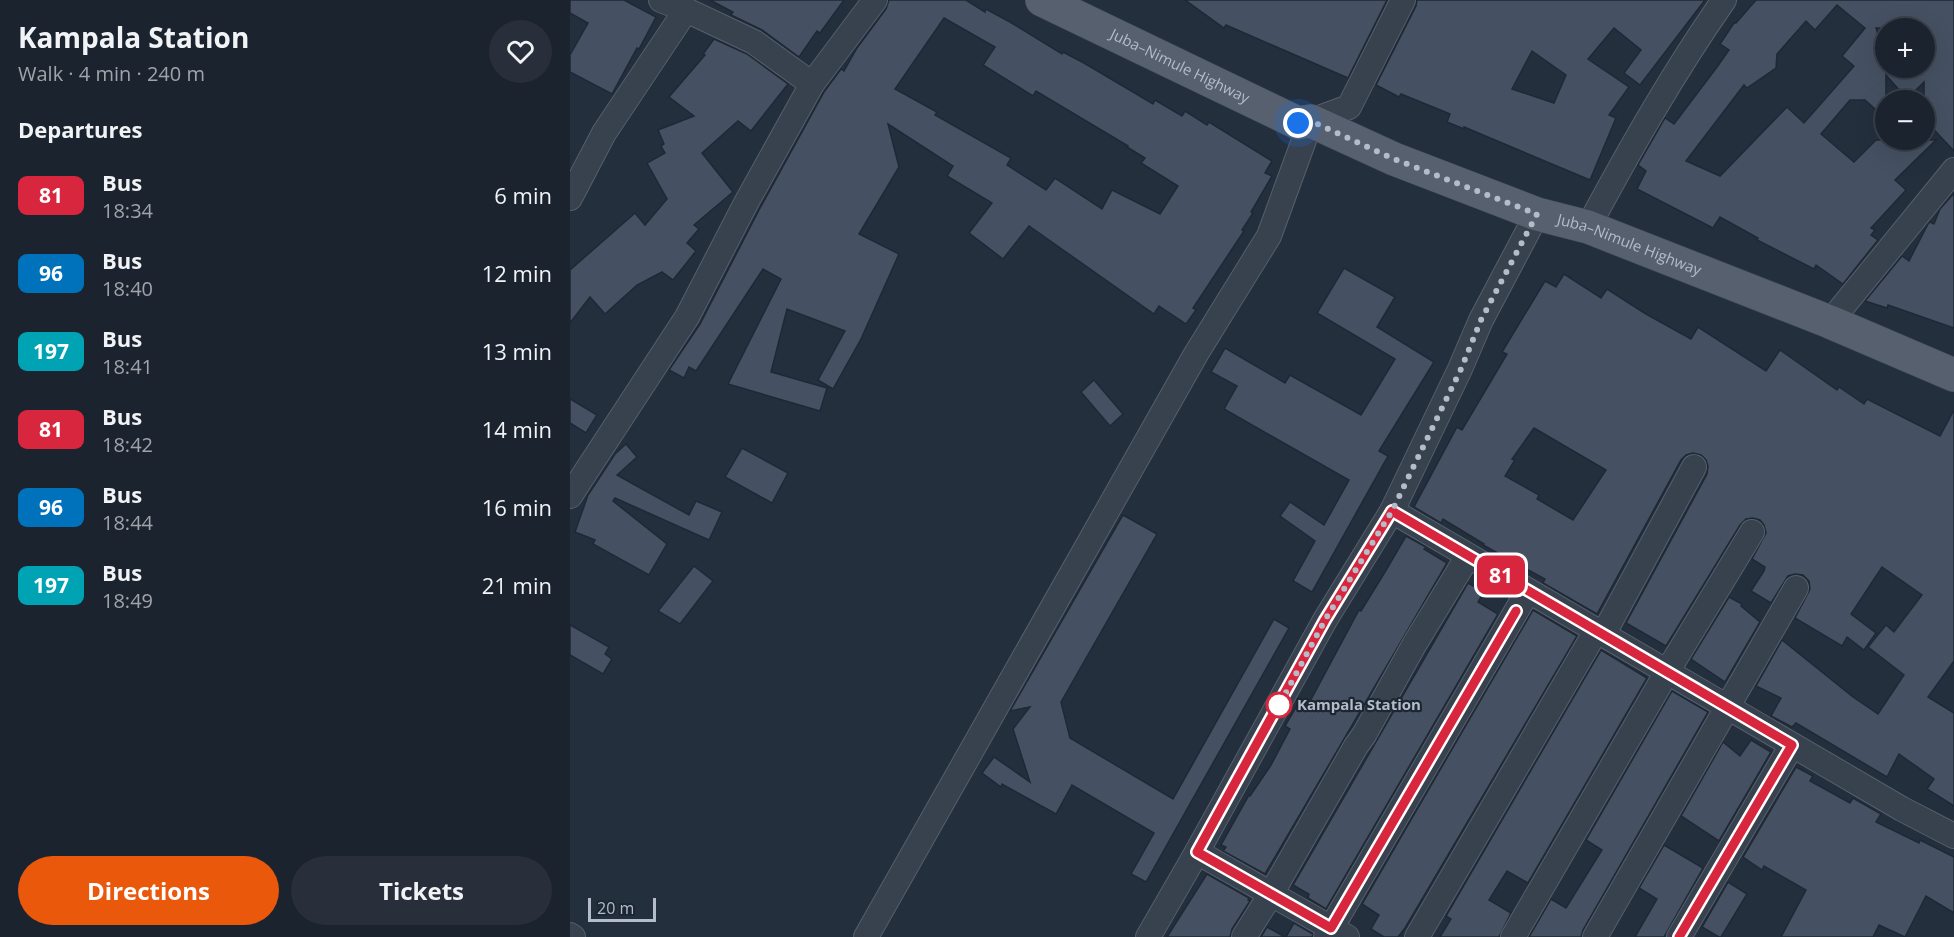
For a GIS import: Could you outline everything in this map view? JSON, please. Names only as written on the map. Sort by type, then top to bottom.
[{"type":"main road","name":"Juba–Nimule Highway","points":[[1042,0],[1298,123],[1311,121],[1394,159],[1537,214],[1588,227],[1830,322],[1954,375]]},
{"type":"street","points":[[661,0],[753,42],[812,84]]},
{"type":"street","points":[[570,496],[687,317],[746,203],[812,84],[875,0]]},
{"type":"street","points":[[866,937],[1196,354],[1269,236],[1311,121],[1349,107],[1403,0]]},
{"type":"street","points":[[1588,227],[1689,50],[1724,0]]},
{"type":"street","points":[[570,198],[604,133],[686,10]]},
{"type":"street","points":[[1830,322],[1954,170]]},
{"type":"street","points":[[1148,937],[1325,620],[1392,511],[1461,369],[1481,320],[1537,214]]},
{"type":"street","points":[[1417,937],[1600,633],[1694,467]]},
{"type":"street","points":[[1392,511],[1727,708],[1902,809],[1954,836]]},
{"type":"street","points":[[1513,937],[1667,672],[1752,532]]},
{"type":"street","points":[[1244,937],[1468,556]]},
{"type":"street","points":[[1595,937],[1796,588]]},
{"type":"street","points":[[1197,852],[1335,934],[1528,591]]},
{"type":"street","points":[[1679,937],[1792,745]]},
{"type":"building","points":[[570,0],[624,0],[656,17],[612,94],[570,72],[570,55],[588,23],[570,13]]},
{"type":"building","points":[[710,0],[844,0],[820,33],[817,31],[799,57],[762,30],[731,15],[733,12]]},
{"type":"building","points":[[889,0],[966,0],[985,12],[986,9],[1010,22],[1062,54],[1063,52],[1084,63],[1153,104],[1155,100],[1182,116],[1185,111],[1207,125],[1209,122],[1272,161],[1265,173],[1272,176],[1251,212],[1253,213],[1242,230],[1244,231],[1193,308],[1196,310],[1186,324],[1159,306],[1154,314],[1029,226],[1003,259],[969,233],[992,203],[947,176],[953,166],[888,124],[899,167],[859,234],[899,254],[861,339],[833,389],[818,380],[845,331],[787,309],[771,372],[827,388],[820,411],[728,384],[781,279],[763,269],[696,371],[689,367],[684,378],[669,370],[700,324],[824,92],[841,69],[844,71],[857,48],[886,9]],"holes":[[[944,18],[995,47],[983,65],[1033,96],[1036,91],[1128,146],[1145,158],[1141,163],[1178,186],[1160,214],[1112,190],[1102,209],[1055,178],[1046,190],[1007,165],[1011,158],[935,115],[937,112],[895,89]]]},
{"type":"building","points":[[1185,0],[1387,0],[1348,78],[1226,25],[1224,28]]},
{"type":"building","points":[[1417,0],[1705,0],[1640,85],[1624,73],[1641,50],[1614,28],[1588,59],[1629,87],[1609,115],[1616,118],[1590,180],[1447,122],[1450,114],[1401,94],[1399,97],[1376,85]],"holes":[[[1532,51],[1566,75],[1554,103],[1512,89]]]},
{"type":"building","points":[[1756,0],[1954,0],[1954,151],[1935,131],[1935,90],[1924,90],[1924,82],[1916,90],[1899,90],[1889,78],[1935,78],[1935,18],[1875,18],[1875,78],[1886,78],[1886,90],[1875,90],[1875,109],[1865,100],[1850,100],[1821,134],[1854,162],[1875,141],[1875,150],[1926,150],[1895,180],[1906,190],[1871,228],[1875,230],[1871,235],[1878,240],[1843,284],[1816,265],[1814,269],[1757,240],[1758,238],[1720,217],[1713,228],[1637,189],[1646,171],[1638,165],[1665,118],[1674,124],[1717,67],[1729,50],[1720,44],[1734,23]],"holes":[[[1837,5],[1865,28],[1842,56],[1854,66],[1804,123],[1787,107],[1720,176],[1686,161],[1744,85],[1747,88],[1776,68],[1777,54],[1806,21],[1815,30]]]},
{"type":"building","points":[[714,39],[747,54],[788,84],[751,131],[738,121],[702,153],[733,192],[694,225],[699,229],[687,243],[696,251],[673,280],[662,272],[637,285],[605,314],[590,297],[570,323],[570,270],[635,213],[645,225],[667,199],[647,163],[665,153],[658,130],[694,116],[669,97],[705,55],[703,54]]},
{"type":"building","points":[[1954,193],[1954,328],[1888,305],[1887,308],[1865,301],[1902,256],[1909,261],[1928,224],[1930,222],[1934,224],[1940,209]]},
{"type":"building","points":[[1344,268],[1395,297],[1377,327],[1434,362],[1379,451],[1388,456],[1312,592],[1293,581],[1315,541],[1280,516],[1290,502],[1324,525],[1349,480],[1224,409],[1237,386],[1211,372],[1225,348],[1285,383],[1290,375],[1361,415],[1395,359],[1317,313]]},
{"type":"building","points":[[1564,274],[1601,298],[1607,289],[1691,339],[1698,327],[1766,371],[1780,350],[1837,390],[1839,387],[1864,404],[1867,399],[1940,436],[1954,410],[1954,661],[1928,697],[1954,713],[1954,806],[1927,789],[1934,779],[1899,754],[1887,777],[1796,723],[1792,727],[1771,716],[1781,698],[1756,686],[1782,640],[1878,714],[1904,675],[1868,647],[1886,625],[1894,632],[1922,595],[1882,567],[1851,614],[1876,633],[1864,650],[1847,637],[1842,646],[1795,618],[1810,589],[1809,581],[1803,575],[1788,576],[1771,603],[1751,591],[1764,571],[1765,567],[1752,559],[1766,533],[1760,520],[1753,518],[1746,519],[1740,525],[1666,646],[1626,623],[1707,474],[1708,466],[1701,455],[1693,453],[1681,460],[1597,614],[1543,583],[1545,579],[1483,545],[1443,519],[1441,523],[1414,507],[1457,427],[1462,430],[1507,354],[1502,352],[1545,281],[1556,287]],"holes":[[[1534,428],[1606,470],[1573,520],[1537,499],[1539,495],[1505,476],[1515,460],[1512,459]]]},
{"type":"building","points":[[1094,380],[1123,414],[1110,426],[1081,392]]},
{"type":"building","points":[[570,399],[597,415],[586,433],[570,423]]},
{"type":"building","points":[[626,444],[637,457],[617,475],[689,515],[696,501],[722,512],[709,540],[615,498],[613,501],[667,544],[649,575],[593,544],[595,540],[575,532],[588,495],[615,454]]},
{"type":"building","points":[[742,448],[788,473],[772,503],[725,477]]},
{"type":"building","points":[[1123,515],[1157,534],[1061,702],[1070,738],[1173,799],[1274,619],[1289,628],[1146,882],[1131,874],[1154,833],[1072,785],[1056,814],[1002,784],[1001,787],[982,773],[994,757],[1030,782],[1013,729],[1030,707],[1010,711]]},
{"type":"building","points":[[1406,536],[1426,547],[1424,549],[1447,563],[1265,874],[1223,851],[1226,847],[1221,845],[1249,795],[1271,765],[1290,729],[1285,726],[1299,702],[1307,707],[1359,610],[1361,611]]},
{"type":"building","points":[[694,566],[713,581],[680,624],[658,611]]},
{"type":"building","points":[[1468,583],[1484,592],[1478,602],[1498,614],[1326,909],[1308,898],[1309,894],[1293,885]]},
{"type":"building","points":[[1729,597],[1742,604],[1741,606],[1760,622],[1725,682],[1691,659]]},
{"type":"building","points":[[1533,610],[1577,636],[1405,928],[1398,937],[1384,937],[1371,929],[1379,915],[1362,904]]},
{"type":"building","points":[[570,625],[609,647],[605,654],[612,659],[603,674],[570,655]]},
{"type":"building","points":[[1601,650],[1647,678],[1528,883],[1507,871],[1489,900],[1511,913],[1499,937],[1440,937],[1451,919],[1446,916]]},
{"type":"building","points":[[1672,691],[1708,712],[1581,937],[1529,937],[1551,899],[1566,908],[1602,850],[1586,840]]},
{"type":"building","points":[[1751,740],[1771,752],[1719,841],[1681,816],[1723,742],[1740,756]]},
{"type":"building","points":[[1796,767],[1813,776],[1810,781],[1850,803],[1853,798],[1881,814],[1876,822],[1954,857],[1954,913],[1926,896],[1905,937],[1879,925],[1873,937],[1781,937],[1806,890],[1764,866],[1762,870],[1743,857]]},
{"type":"building","points":[[1664,845],[1703,868],[1664,937],[1635,937],[1657,899],[1639,888]]},
{"type":"building","points":[[1207,874],[1249,898],[1250,901],[1232,929],[1230,937],[1167,937]]},
{"type":"building","points":[[1728,882],[1747,894],[1719,937],[1702,927]]},
{"type":"building","points":[[1294,923],[1313,934],[1312,937],[1286,937]]},
{"type":"building","points":[[1267,927],[1285,937],[1261,937]]},
{"type":"bus line","name":"81","points":[[1516,611],[1331,928],[1197,852],[1325,620],[1392,511],[1792,745],[1679,937]]},
{"type":"place","name":"Kampala Station","points":[[1279,705]]},
{"type":"route","points":[[1279,705],[1275,713],[1325,620],[1392,511],[1461,369],[1481,320],[1537,214],[1394,159],[1311,121],[1298,123]]}]
